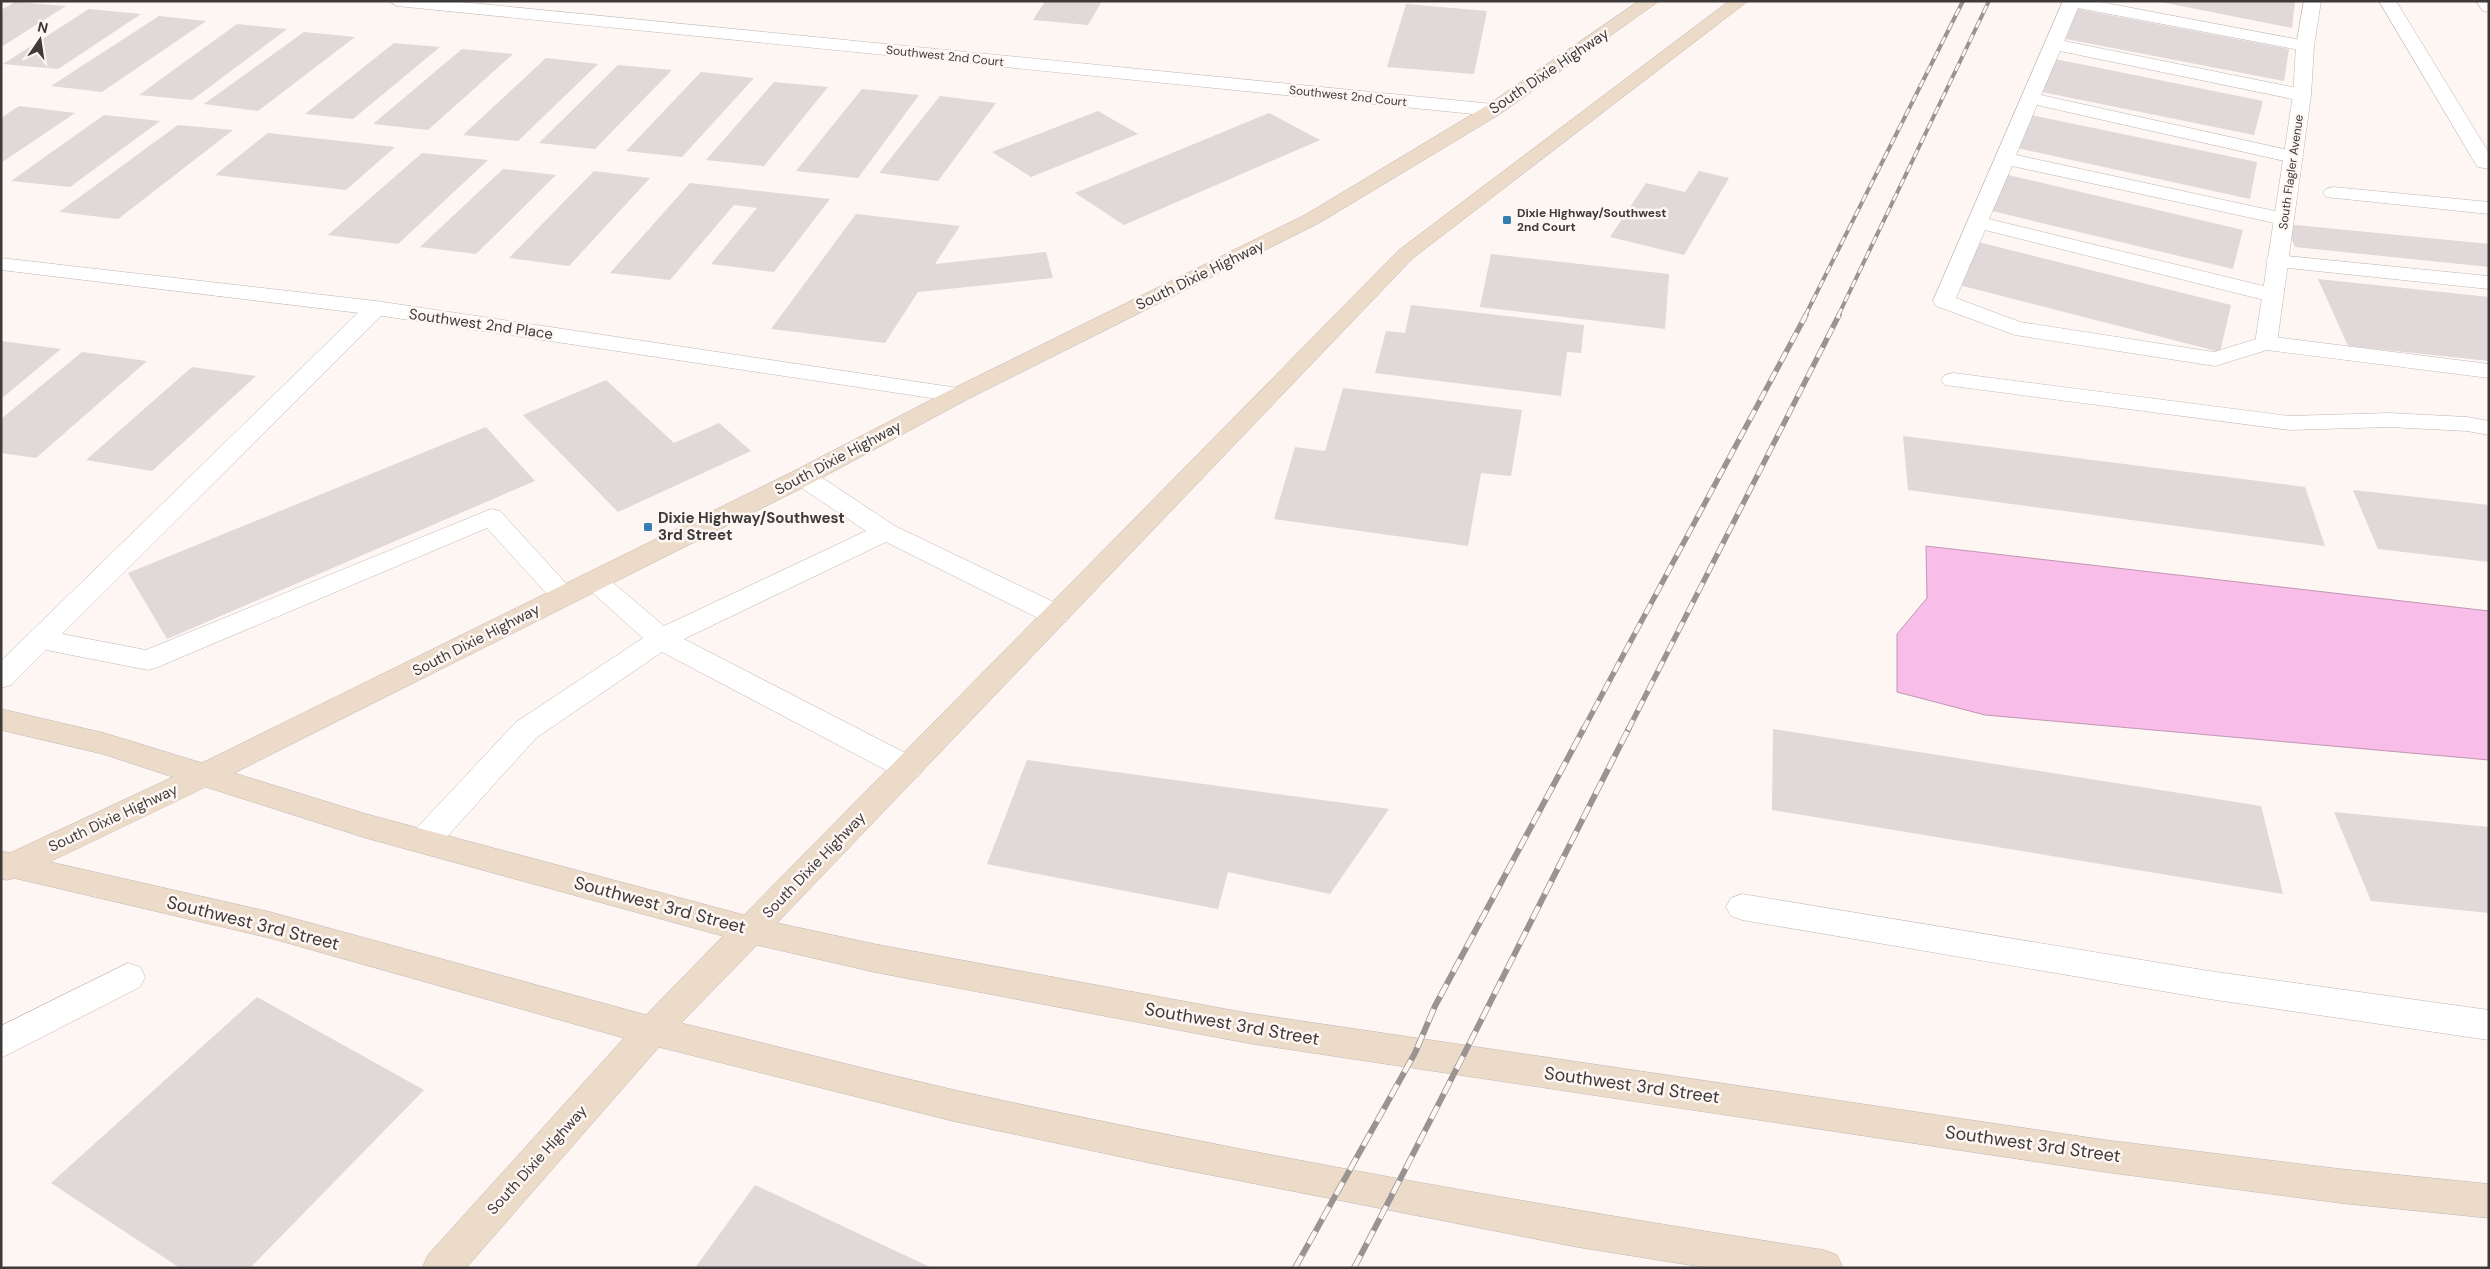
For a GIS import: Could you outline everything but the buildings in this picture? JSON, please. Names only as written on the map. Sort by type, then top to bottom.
[{"type":"main road","name":"South Dixie Highway","points":[[5,867],[204,775],[803,477],[958,394],[1312,219],[1492,110],[1651,1]]},
{"type":"main road","name":"South Dixie Highway","points":[[440,1268],[652,1031],[1406,254],[1740,1]]},
{"type":"main road","name":"Southwest 3rd Street","points":[[1,719],[104,744],[366,826],[750,930],[874,958],[1256,1030],[2115,1157],[2340,1186],[2489,1201]]},
{"type":"main road","name":"Southwest 3rd Street","points":[[5,867],[270,925],[652,1031],[953,1106],[1154,1148],[1577,1229],[1824,1268]]},
{"type":"street","name":"Southwest 2nd Court","points":[[396,1],[1492,110]]},
{"type":"street","name":"South Flagler Avenue","points":[[2266,343],[2302,95],[2305,46],[2313,1]]},
{"type":"street","points":[[2387,1],[2488,164]]},
{"type":"street","points":[[2484,1],[2489,7]]},
{"type":"street","points":[[2305,46],[2072,2],[1944,301],[2015,328],[2216,359],[2266,343],[2489,371]]},
{"type":"street","points":[[2053,44],[2302,95]]},
{"type":"street","points":[[2030,98],[2293,157]]},
{"type":"street","points":[[2004,158],[2284,219]]},
{"type":"street","points":[[2333,193],[2489,208]]},
{"type":"street","points":[[1978,222],[2272,295]]},
{"type":"street","points":[[2277,262],[2488,283]]},
{"type":"street","name":"Southwest 2nd Place","points":[[1,264],[376,308],[958,394]]},
{"type":"street","points":[[1,678],[376,308]]},
{"type":"street","points":[[1953,380],[2289,423],[2389,420],[2467,424],[2489,428]]},
{"type":"street","points":[[803,477],[886,532],[1056,616]]},
{"type":"street","points":[[40,640],[148,660],[491,517],[563,596]]},
{"type":"street","points":[[424,841],[526,730],[661,639],[886,532]]},
{"type":"street","points":[[595,581],[661,639],[908,768]]},
{"type":"street","points":[[1742,907],[2208,985],[2489,1025]]},
{"type":"street","points":[[1,1043],[128,977]]},
{"type":"shaded area","points":[[1926,546],[2489,611],[2489,760],[1985,715],[1897,692],[1897,634],[1927,598]]},
{"type":"railway","points":[[1805,316],[1963,1]]},
{"type":"railway","points":[[1838,316],[1989,1]]},
{"type":"railway","points":[[1583,730],[1806,315]]},
{"type":"railway","points":[[1628,730],[1839,315]]},
{"type":"railway","points":[[1295,1268],[1415,1053],[1435,1006],[1584,728]]},
{"type":"railway","points":[[1354,1268],[1629,728]]},
{"type":"place","name":"Dixie Highway/Southwest 2nd Court","points":[[1507,220]]},
{"type":"place","name":"Dixie Highway/Southwest 3rd Street","points":[[648,527]]}]
